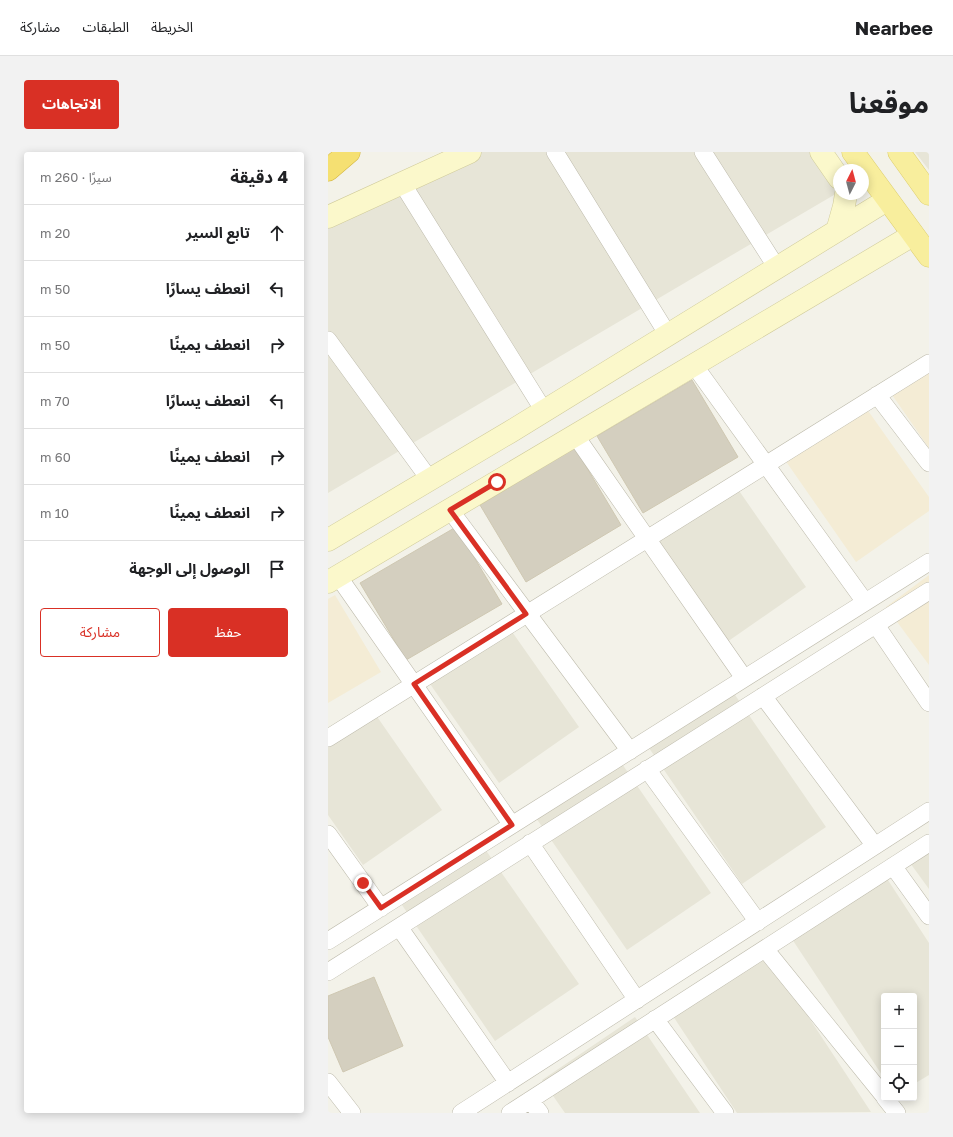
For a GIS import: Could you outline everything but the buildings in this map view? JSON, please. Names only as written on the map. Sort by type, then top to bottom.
[{"type":"highway","points":[[328,170],[349,152]]},
{"type":"main road","points":[[328,217],[470,152]]},
{"type":"main road","points":[[821,152],[833,169]]},
{"type":"main road","points":[[853,152],[929,256]]},
{"type":"main road","points":[[899,152],[929,194]]},
{"type":"main road","points":[[836,231],[845,200]]},
{"type":"main road","points":[[328,540],[544,411],[888,200]]},
{"type":"main road","points":[[333,579],[913,235]]},
{"type":"street","points":[[555,152],[668,335]]},
{"type":"street","points":[[703,152],[777,268]]},
{"type":"street","points":[[402,184],[544,411]]},
{"type":"street","points":[[328,340],[430,480]]},
{"type":"street","points":[[328,738],[929,363]]},
{"type":"street","points":[[694,365],[865,602]]},
{"type":"street","points":[[877,395],[929,463]]},
{"type":"street","points":[[575,436],[744,678]]},
{"type":"street","points":[[450,510],[526,614],[630,751]]},
{"type":"street","points":[[328,941],[929,562]]},
{"type":"street","points":[[333,579],[414,684],[512,825]]},
{"type":"street","points":[[328,972],[929,591]]},
{"type":"street","points":[[876,625],[929,703]]},
{"type":"street","points":[[764,696],[875,846]]},
{"type":"street","points":[[648,769],[758,922]]},
{"type":"street","points":[[461,1113],[929,811]]},
{"type":"street","points":[[328,834],[381,908]]},
{"type":"street","points":[[530,843],[637,1000]]},
{"type":"street","points":[[510,1113],[535,1107],[655,1019],[929,843]]},
{"type":"street","points":[[892,866],[929,916]]},
{"type":"street","points":[[399,926],[508,1083]]},
{"type":"street","points":[[765,949],[881,1092]]},
{"type":"street","points":[[655,1019],[726,1113]]},
{"type":"street","points":[[328,1082],[352,1113]]},
{"type":"street","points":[[888,1101],[897,1113]]},
{"type":"shaded area","points":[[443,152],[809,152],[833,184],[833,196],[328,493],[328,206]]},
{"type":"shaded area","points":[[915,152],[929,152],[929,170]]},
{"type":"shaded area","points":[[929,361],[929,448],[888,389]]},
{"type":"shaded area","points":[[864,405],[929,497],[929,511],[856,562],[785,460]]},
{"type":"shaded area","points":[[735,485],[806,587],[727,642],[655,540]]},
{"type":"shaded area","points":[[929,575],[929,665],[886,607]]},
{"type":"shaded area","points":[[335,595],[381,672],[328,703],[328,599]]},
{"type":"shaded area","points":[[508,626],[579,727],[499,783],[428,681]]},
{"type":"shaded area","points":[[733,692],[826,827],[742,884],[649,748]]},
{"type":"shaded area","points":[[371,708],[442,810],[363,865],[328,815],[328,738]]},
{"type":"shaded area","points":[[618,758],[711,893],[627,950],[534,815]]},
{"type":"shaded area","points":[[929,839],[929,889],[905,856]]},
{"type":"shaded area","points":[[485,849],[579,984],[495,1041],[402,905]]},
{"type":"shaded area","points":[[882,871],[929,943],[929,1075],[917,1082],[917,993],[881,993],[881,1073],[788,933]]},
{"type":"shaded area","points":[[763,948],[871,1112],[737,1113],[669,1010]]},
{"type":"shaded area","points":[[635,1017],[700,1113],[565,1113],[542,1080]]},
{"type":"route","points":[[363,883],[381,908],[512,825],[414,684],[526,614],[450,510],[497,482]]}]
